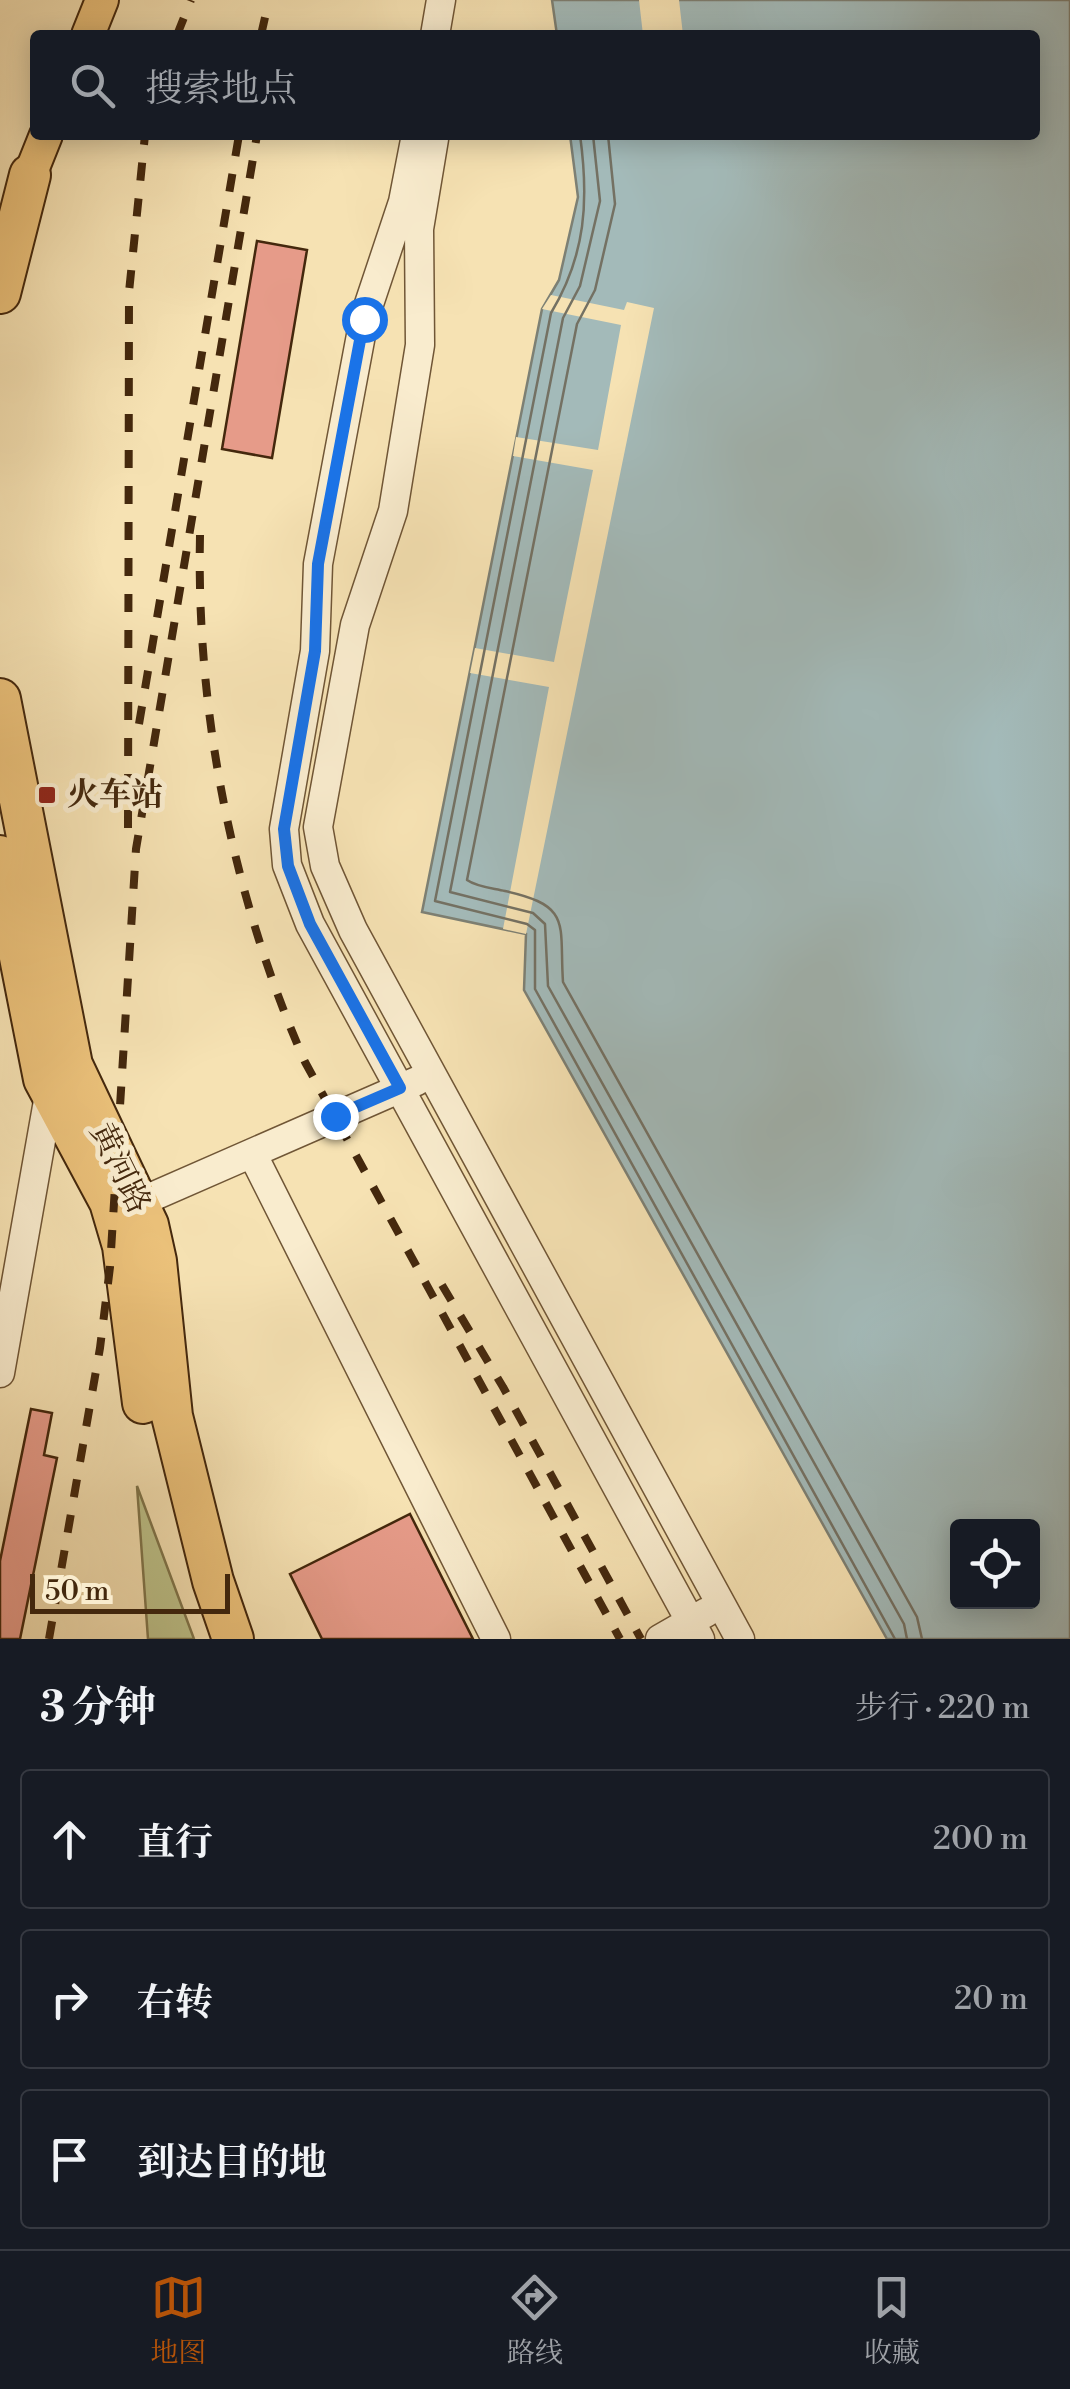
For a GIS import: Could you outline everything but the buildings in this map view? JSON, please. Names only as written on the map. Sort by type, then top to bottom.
[{"type":"highway","points":[[0,210],[30,175]]},
{"type":"highway","points":[[0,293],[30,175]]},
{"type":"highway","name":"黄河路","points":[[0,699],[72,1065],[126,1208],[145,1421],[168,1522],[205,1639]]},
{"type":"highway","name":"黄河路","points":[[0,856],[30,1029],[50,1091],[156,1260],[172,1416],[209,1564],[233,1639]]},
{"type":"main road","points":[[90,30],[102,0]]},
{"type":"main road","points":[[30,175],[44,140]]},
{"type":"street","points":[[436,30],[441,0]]},
{"type":"street","points":[[453,30],[457,0]]},
{"type":"street","points":[[415,140],[403,202],[364,319],[318,564],[315,651],[284,829],[288,866],[310,924],[695,1630]]},
{"type":"street","points":[[434,140],[419,230],[420,345],[394,511],[355,626],[318,827],[325,866],[338,899],[740,1639]]},
{"type":"street","points":[[0,1373],[62,1023]]},
{"type":"street","points":[[126,1208],[432,1074]]},
{"type":"street","points":[[252,1153],[496,1639]]},
{"type":"street","points":[[660,1639],[695,1630],[722,1604]]},
{"type":"green space","points":[[137,1486],[194,1639],[148,1639]]},
{"type":"water","points":[[552,0],[1070,0],[1070,1639],[887,1639],[524,990],[526,934],[422,912],[542,309],[559,280],[578,197],[571,140],[1040,140],[1040,30],[556,30]]},
{"type":"pier","points":[[639,0],[679,0],[682,30],[642,30]]},
{"type":"pier","points":[[551,295],[624,310],[627,302],[654,308],[526,934],[503,929],[549,687],[470,673],[475,648],[554,662],[593,470],[513,456],[516,437],[598,450],[621,325],[542,309]]},
{"type":"railway","points":[[179,30],[191,0]]},
{"type":"railway","points":[[262,30],[269,0]]},
{"type":"railway","points":[[128,828],[129,292],[144,140]]},
{"type":"railway","points":[[139,724],[238,140]]},
{"type":"railway","points":[[49,1639],[100,1348],[110,1267],[136,849],[256,140]]},
{"type":"railway","points":[[200,535],[200,602],[212,737],[239,870],[280,1000],[305,1062],[620,1639]]},
{"type":"railway","points":[[442,1285],[503,1387],[641,1639]]},
{"type":"place","name":"火车站","points":[[47,795]]},
{"type":"route","points":[[335,1116],[400,1088],[310,924],[288,866],[284,829],[315,651],[318,564],[364,319]]}]
